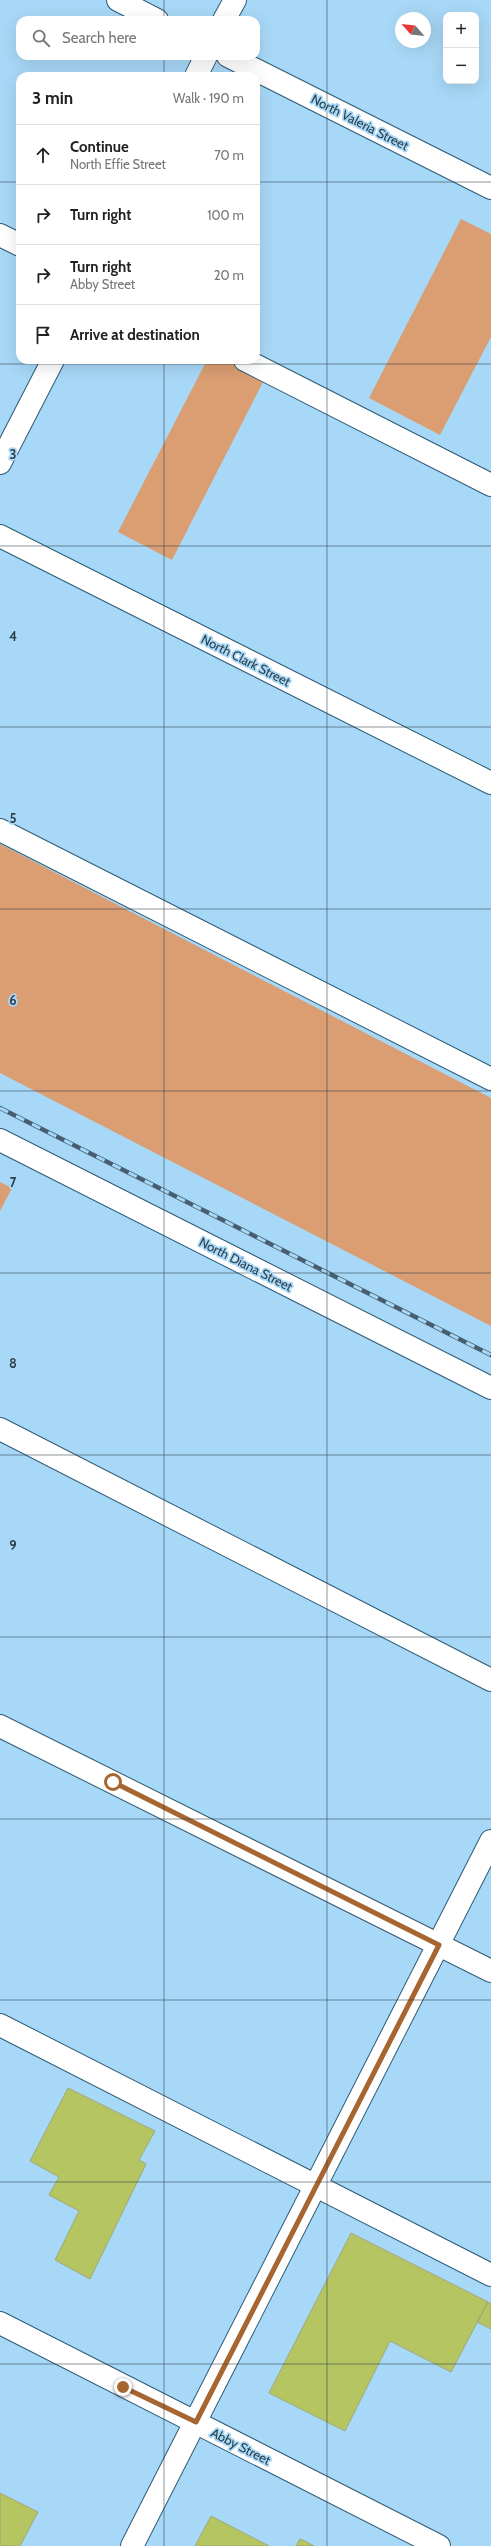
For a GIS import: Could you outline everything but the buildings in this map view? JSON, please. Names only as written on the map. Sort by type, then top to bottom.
[{"type":"street","points":[[118,0],[149,16]]},
{"type":"street","points":[[226,16],[234,0]]},
{"type":"street","points":[[198,72],[204,60]]},
{"type":"street","name":"North Valeria Street","points":[[236,60],[260,72]]},
{"type":"street","name":"North Valeria Street","points":[[260,72],[491,188]]},
{"type":"street","points":[[0,235],[16,243]]},
{"type":"street","points":[[0,463],[51,364]]},
{"type":"street","points":[[253,364],[491,485]]},
{"type":"street","name":"North Clark Street","points":[[0,536],[491,783]]},
{"type":"street","points":[[0,830],[491,1079]]},
{"type":"street","name":"North Diana Street","points":[[0,1140],[491,1388]]},
{"type":"street","points":[[0,1429],[491,1680]]},
{"type":"street","points":[[0,1726],[491,1971]]},
{"type":"street","points":[[132,2546],[491,1841]]},
{"type":"street","points":[[0,2025],[491,2275]]},
{"type":"street","name":"Abby Street","points":[[0,2323],[438,2546]]},
{"type":"shaded area","points":[[461,219],[491,234],[491,337],[440,435],[369,398]]},
{"type":"shaded area","points":[[205,364],[234,364],[264,380],[172,560],[118,532]]},
{"type":"shaded area","points":[[0,844],[491,1098],[491,1326],[0,1073]]},
{"type":"shaded area","points":[[0,1182],[12,1188],[0,1211]]},
{"type":"railway","points":[[0,1108],[491,1355]]},
{"type":"route","points":[[113,1782],[439,1945],[196,2422],[164,2408],[123,2387]]}]
